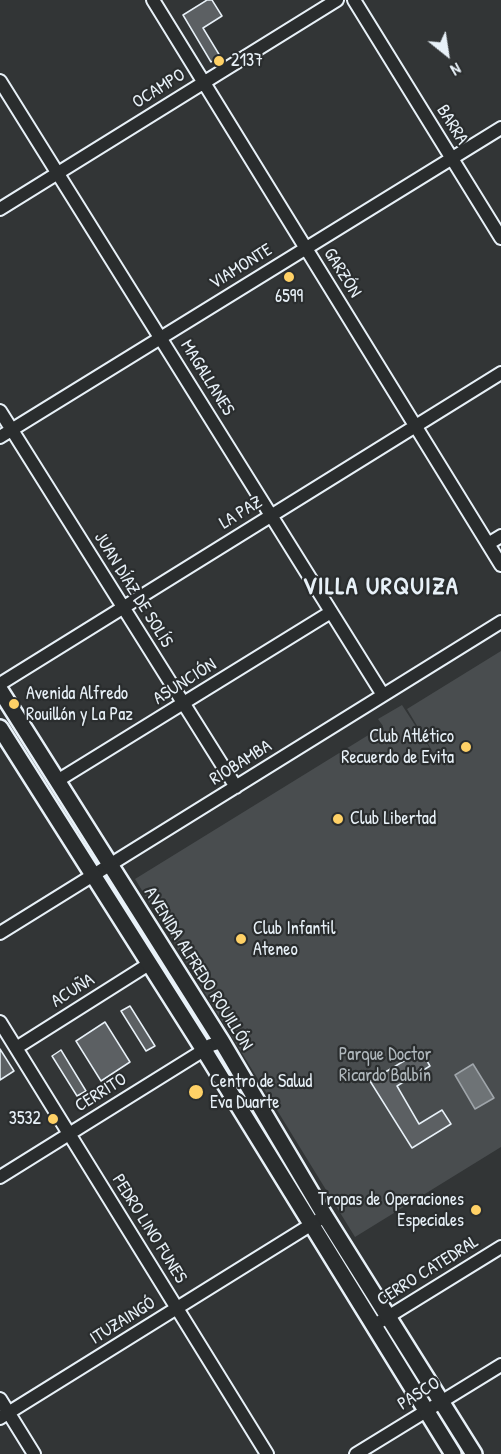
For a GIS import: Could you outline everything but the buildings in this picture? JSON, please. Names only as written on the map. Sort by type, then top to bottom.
[{"type":"street","name":"GARZÓN","points":[[153,0],[501,565]]},
{"type":"street","name":"OCAMPO","points":[[0,209],[337,0]]},
{"type":"street","name":"BARRA","points":[[354,0],[501,238]]},
{"type":"street","name":"MAGALLANES","points":[[0,81],[383,695]]},
{"type":"street","name":"VIAMONTE","points":[[0,437],[501,128]]},
{"type":"street","name":"LA PAZ","points":[[0,684],[501,373]]},
{"type":"street","name":"JUAN DÍAZ DE SOLÍS","points":[[0,411],[236,787]]},
{"type":"street","points":[[488,544],[501,536]]},
{"type":"street","name":"ASUNCIÓN","points":[[57,782],[332,612]]},
{"type":"street","name":"RIOBAMBA","points":[[0,933],[501,622]]},
{"type":"street","name":"AVENIDA ALFREDO ROUILLÓN","points":[[0,690],[57,782],[149,964],[453,1454]]},
{"type":"street","name":"AVENIDA ALFREDO ROUILLÓN","points":[[0,728],[222,1042],[326,1216],[474,1454]]},
{"type":"street","name":"ACUÑA","points":[[16,1048],[149,964]]},
{"type":"street","name":"PEDRO LINO FUNES","points":[[0,1022],[267,1454]]},
{"type":"street","name":"CERRITO","points":[[0,1177],[211,1045],[222,1042]]},
{"type":"street","name":"ITUZAINGÓ","points":[[4,1416],[326,1216]]},
{"type":"street","name":"CERRO CATEDRAL","points":[[373,1326],[501,1247]]},
{"type":"street","name":"PASCO","points":[[356,1454],[501,1365]]},
{"type":"street","points":[[0,1400],[4,1416],[34,1454]]},
{"type":"green space","name":"Parque Doctor Ricardo Balbín","points":[[501,651],[501,1147],[355,1237],[135,879],[383,726],[378,719],[402,705],[440,764],[407,709]]},
{"type":"shaded area","points":[[473,1064],[494,1098],[475,1109],[455,1075]]},
{"type":"place","name":"2137","points":[[219,61]]},
{"type":"place","name":"6599","points":[[289,277]]},
{"type":"place","name":"Avenida Alfredo Rouillón y La Paz","points":[[14,704]]},
{"type":"place","name":"Club Atlético Recuerdo de Evita","points":[[466,747]]},
{"type":"place","name":"Club Libertad","points":[[338,819]]},
{"type":"place","name":"Club Infantil Ateneo","points":[[241,939]]},
{"type":"place","name":"Centro de Salud Eva Duarte","points":[[196,1092]]},
{"type":"place","name":"3532","points":[[53,1119]]},
{"type":"place","name":"Tropas de Operaciones Especiales","points":[[476,1210]]},
{"type":"district","name":"VILLA URQUIZA","points":[[381,588]]}]
